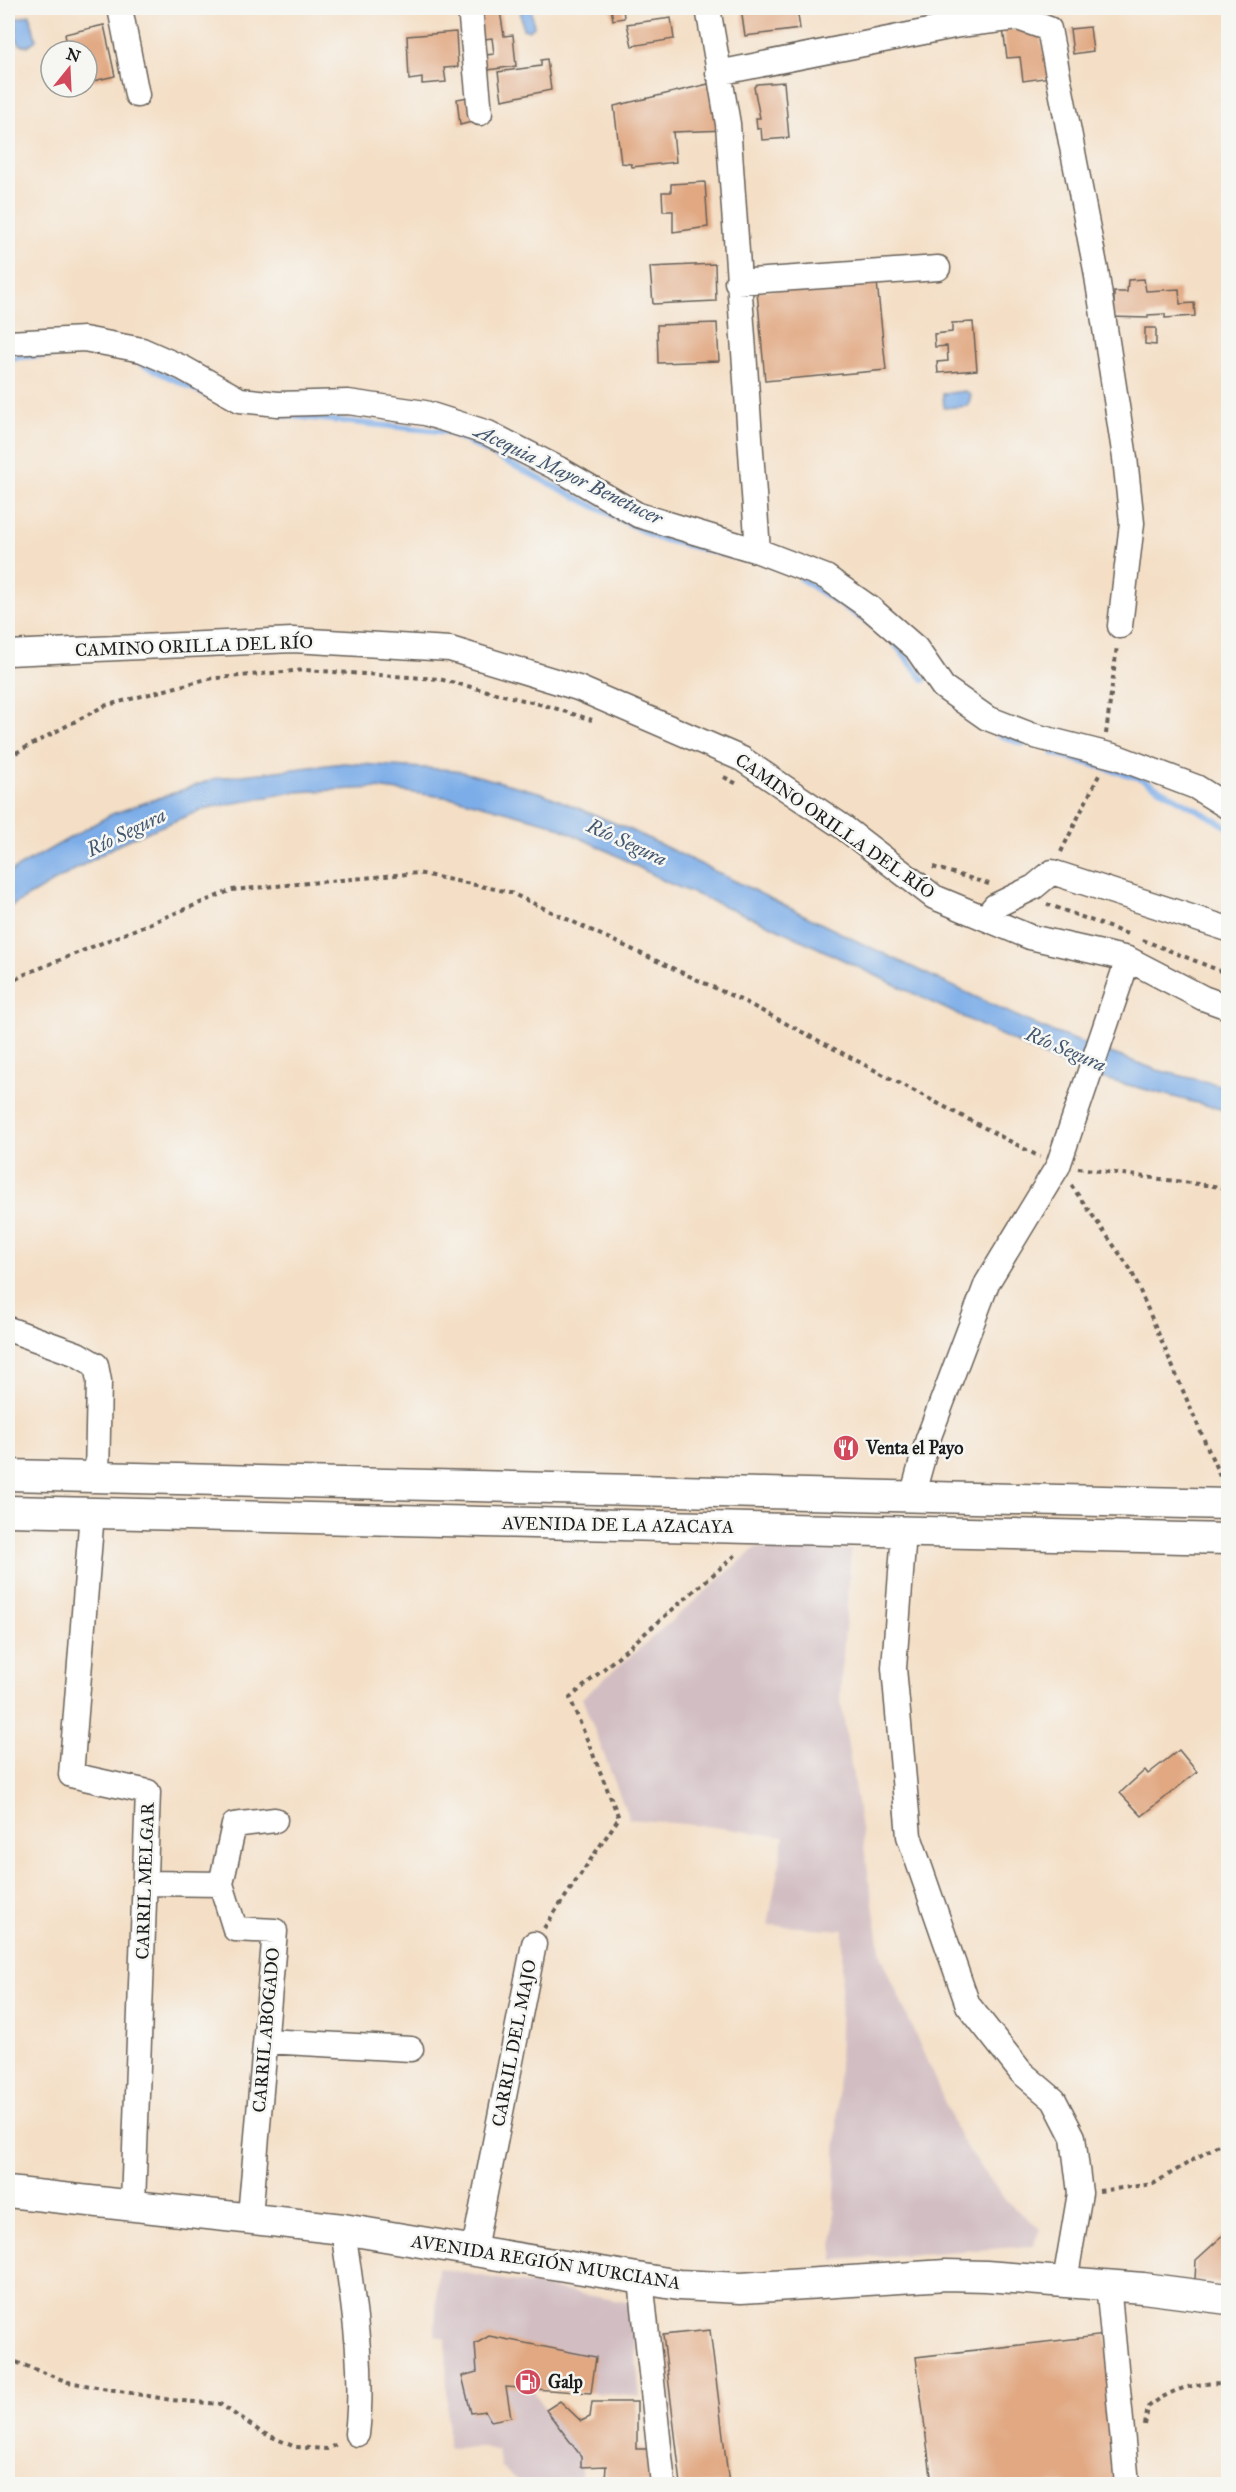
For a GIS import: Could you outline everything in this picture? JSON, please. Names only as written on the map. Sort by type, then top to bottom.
[{"type":"main road","name":"AVENIDA DE LA AZACAYA","points":[[8,1476],[912,1497],[1226,1495]]},
{"type":"main road","name":"AVENIDA DE LA AZACAYA","points":[[8,1511],[1228,1539]]},
{"type":"main road","name":"AVENIDA REGIÓN MURCIANA","points":[[8,2192],[250,2216],[474,2249],[641,2280],[741,2288],[946,2275],[1108,2284],[1228,2299]]},
{"type":"street","points":[[120,8],[137,95]]},
{"type":"street","points":[[470,8],[480,113]]},
{"type":"street","points":[[708,8],[728,124],[737,282],[758,551]]},
{"type":"street","points":[[718,73],[959,25],[1018,18],[1049,29],[1096,270],[1125,458],[1132,523],[1120,626]]},
{"type":"street","points":[[737,282],[938,268]]},
{"type":"street","points":[[8,342],[84,339],[142,350],[183,368],[240,400],[278,404],[348,402],[425,412],[488,433],[559,469],[638,516],[758,551],[826,577],[870,608],[916,648],[944,687],[987,718],[1104,763],[1196,787],[1228,807]]},
{"type":"street","name":"CAMINO ORILLA DEL RÍO","points":[[8,654],[293,640],[450,649],[578,688],[742,759],[843,827],[934,897],[1030,937],[1128,959],[1203,998],[1228,1007]]},
{"type":"street","points":[[985,918],[995,906],[1017,893],[1034,887],[1052,872],[1228,929]]},
{"type":"street","points":[[912,1497],[928,1439],[987,1283],[1058,1166],[1128,959]]},
{"type":"street","points":[[8,1329],[77,1354],[96,1365],[99,1381],[96,1477]]},
{"type":"street","name":"CARRIL MELGAR","points":[[92,1513],[71,1774],[148,1792],[133,2204]]},
{"type":"street","points":[[904,1532],[894,1668],[909,1836],[968,2005],[1021,2072],[1054,2100],[1073,2137],[1080,2193],[1065,2281]]},
{"type":"street","points":[[145,1883],[221,1884],[234,1825],[275,1820]]},
{"type":"street","name":"CARRIL ABOGADO","points":[[221,1884],[234,1929],[275,1932],[250,2216]]},
{"type":"street","name":"CARRIL DEL MAJO","points":[[474,2249],[534,1944]]},
{"type":"street","points":[[266,2041],[411,2049]]},
{"type":"street","points":[[343,2229],[356,2327],[359,2411],[357,2434]]},
{"type":"street","points":[[641,2280],[663,2484]]},
{"type":"street","points":[[1108,2284],[1127,2484]]},
{"type":"path","points":[[1052,872],[1104,763],[1104,743],[1120,626]]},
{"type":"path","points":[[8,757],[104,706],[207,679],[305,670],[439,680],[551,707],[595,721]]},
{"type":"path","points":[[723,777],[744,788]]},
{"type":"path","points":[[931,867],[1017,893],[1228,974]]},
{"type":"path","points":[[8,984],[23,975],[232,890],[418,873],[509,892],[745,1002],[1058,1166],[1131,1173],[1228,1188]]},
{"type":"path","points":[[1058,1166],[1131,1270],[1226,1495]]},
{"type":"path","name":"CARRIL DEL MAJO","points":[[534,1944],[619,1818],[570,1698],[767,1528]]},
{"type":"path","points":[[1080,2193],[1153,2184],[1228,2139]]},
{"type":"path","points":[[8,2360],[68,2382],[171,2400],[220,2404],[261,2432],[295,2447],[327,2448],[357,2434]]},
{"type":"path","points":[[1144,2428],[1148,2407],[1169,2391],[1207,2383],[1228,2383]]},
{"type":"shaded area","points":[[757,1547],[851,1550],[840,1695],[881,1955],[961,2140],[1006,2201],[1040,2229],[1033,2246],[833,2260],[843,1930],[768,1925],[784,1837],[715,1827],[629,1819],[582,1698]]},
{"type":"shaded area","points":[[438,2268],[631,2303],[640,2397],[530,2387],[581,2456],[581,2484],[521,2484],[500,2466],[498,2451],[483,2447],[448,2448],[446,2338],[435,2335]]},
{"type":"water","points":[[520,8],[531,8],[534,27],[529,31],[523,29]]},
{"type":"water","points":[[30,15],[36,40],[28,46],[21,45],[13,35],[17,29],[15,19]]},
{"type":"water","points":[[965,391],[971,395],[968,406],[944,408],[943,394]]},
{"type":"water","name":"Río Segura","points":[[344,763],[455,770],[542,793],[631,830],[859,942],[1042,1028],[1157,1070],[1228,1087],[1228,1111],[1078,1072],[772,926],[666,882],[549,823],[460,799],[376,788],[293,792],[204,809],[125,841],[8,908],[8,873],[112,814],[217,778]]},
{"type":"building","points":[[611,8],[623,8],[624,18],[613,20]]},
{"type":"building","points":[[675,8],[691,8],[691,9],[675,11]]},
{"type":"building","points":[[741,8],[797,8],[800,29],[745,36]]},
{"type":"building","points":[[500,11],[504,36],[513,35],[516,66],[481,71],[478,56],[494,54],[492,38],[476,40],[472,15]]},
{"type":"building","points":[[671,18],[674,39],[632,46],[627,24]]},
{"type":"building","points":[[104,25],[115,76],[99,80],[99,39],[66,39],[65,34]]},
{"type":"building","points":[[1090,27],[1093,51],[1073,54],[1070,29]]},
{"type":"building","points":[[1003,29],[1038,30],[1051,77],[1023,81],[1020,57],[1007,58]]},
{"type":"building","points":[[456,32],[458,67],[444,68],[446,82],[422,84],[422,78],[409,80],[407,36]]},
{"type":"building","points":[[547,59],[551,90],[502,100],[498,72],[541,66],[541,60]]},
{"type":"building","points":[[717,82],[726,130],[673,132],[676,162],[632,167],[631,164],[621,163],[614,106]]},
{"type":"building","points":[[784,82],[789,138],[762,140],[761,128],[757,129],[756,118],[760,118],[754,87],[757,84]]},
{"type":"building","points":[[474,96],[476,121],[460,125],[457,99]]},
{"type":"building","points":[[705,182],[708,227],[673,232],[673,211],[663,211],[662,192],[671,192],[671,184]]},
{"type":"building","points":[[715,264],[716,301],[653,304],[650,267]]},
{"type":"building","points":[[1144,279],[1146,291],[1179,289],[1180,304],[1194,303],[1195,316],[1165,318],[1165,314],[1148,315],[1148,318],[1109,317],[1109,304],[1114,304],[1114,292],[1127,292],[1128,280]]},
{"type":"building","points":[[877,282],[886,370],[765,381],[757,291]]},
{"type":"building","points":[[973,322],[977,370],[938,373],[937,362],[948,361],[947,346],[935,347],[934,334],[952,332],[952,323]]},
{"type":"building","points":[[717,323],[719,361],[658,363],[657,325]]},
{"type":"building","points":[[1145,328],[1156,328],[1156,345],[1145,344]]},
{"type":"building","points":[[1179,1750],[1197,1772],[1142,1816],[1120,1793],[1145,1770],[1148,1774]]},
{"type":"building","points":[[1228,2231],[1228,2284],[1195,2280],[1196,2260]]},
{"type":"building","points":[[710,2330],[729,2484],[681,2484],[663,2335]]},
{"type":"building","points":[[1106,2335],[1124,2484],[932,2484],[916,2357]]},
{"type":"building","name":"Galp","points":[[489,2336],[596,2357],[591,2393],[506,2387],[511,2417],[491,2421],[485,2411],[471,2413],[462,2376],[477,2372],[475,2344]]},
{"type":"building","points":[[560,2401],[581,2421],[590,2417],[592,2402],[637,2402],[637,2449],[647,2449],[651,2483],[605,2480],[606,2466],[581,2467],[581,2456],[546,2410]]},
{"type":"waterway","name":"Acequia Mayor Benetucer","points":[[8,358],[94,351]]},
{"type":"waterway","name":"Acequia Mayor Benetucer","points":[[129,358],[209,396]]},
{"type":"waterway","name":"Acequia Mayor Benetucer","points":[[282,415],[448,432],[657,538],[744,559]]},
{"type":"waterway","name":"Acequia Mayor Benetucer","points":[[801,579],[878,629]]},
{"type":"waterway","name":"Acequia Mayor Benetucer","points":[[895,644],[924,680]]},
{"type":"waterway","name":"Acequia Mayor Benetucer","points":[[997,734],[1023,744]]},
{"type":"waterway","name":"Acequia Mayor Benetucer","points":[[1053,753],[1140,778],[1228,827]]},
{"type":"place","name":"Venta el Payo","points":[[846,1448]]},
{"type":"place","name":"Galp","points":[[528,2382]]}]
